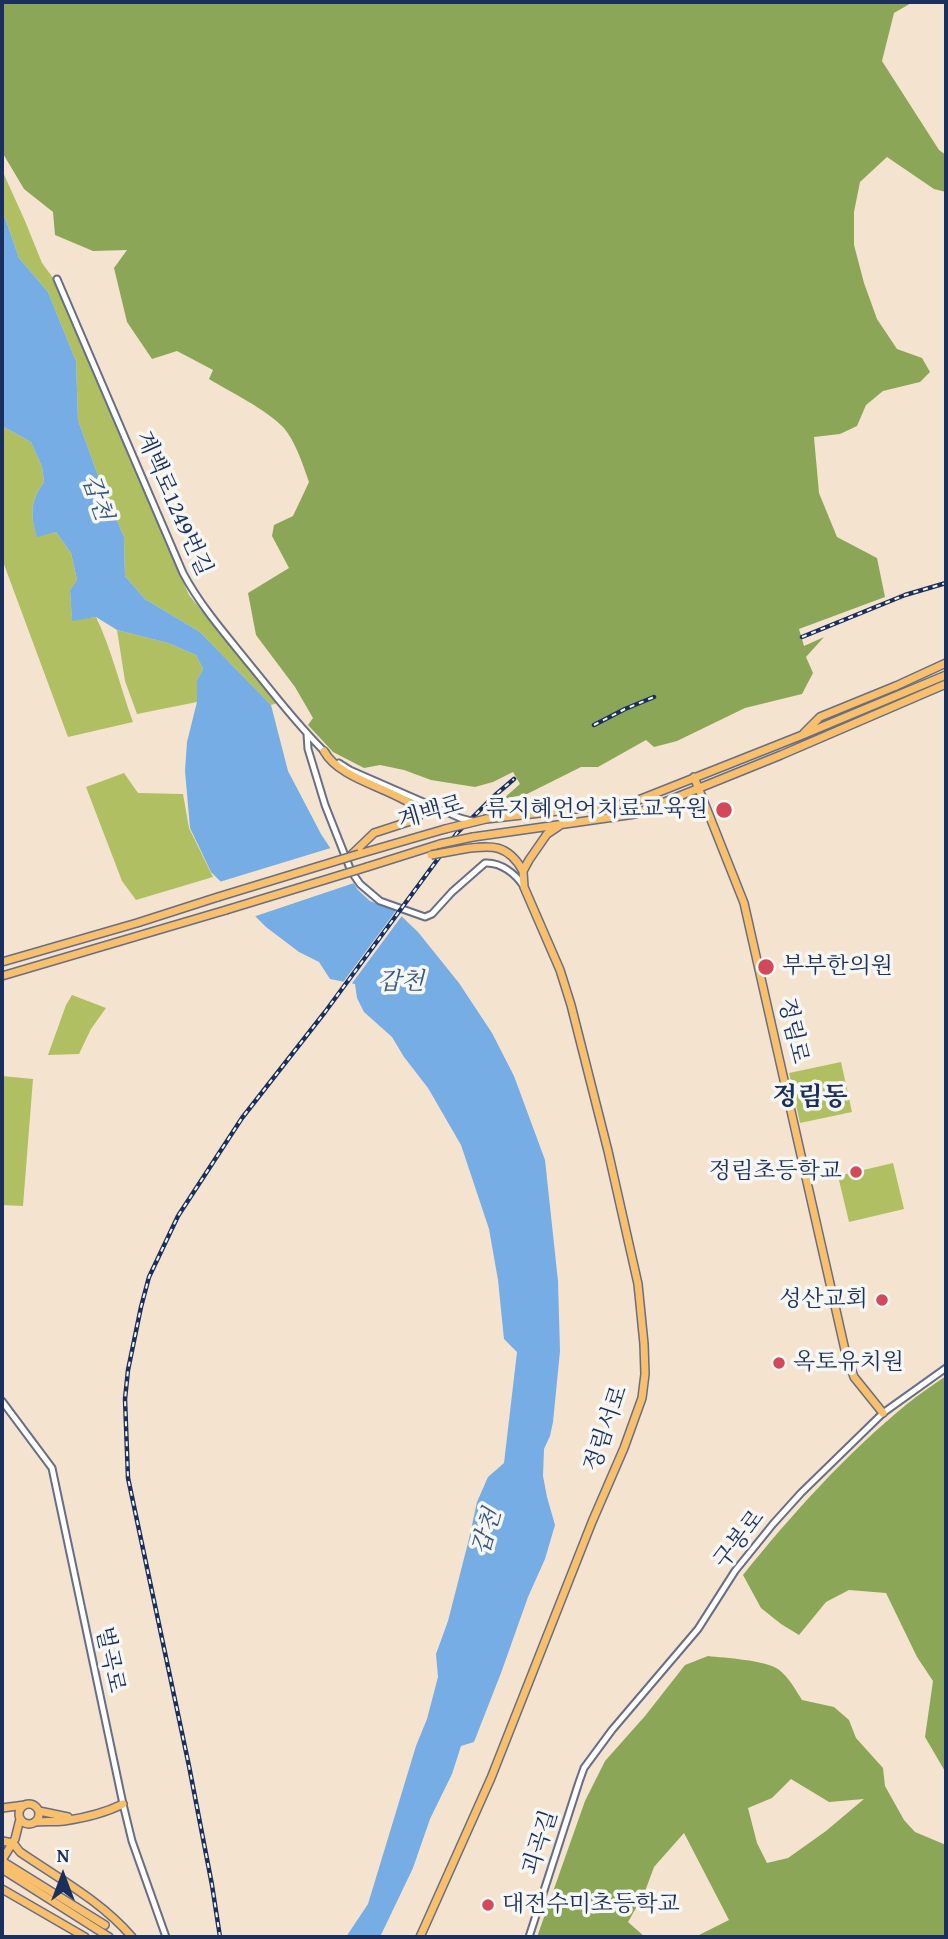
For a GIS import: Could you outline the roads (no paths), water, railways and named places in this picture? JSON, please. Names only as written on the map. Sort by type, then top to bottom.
[{"type":"main road","points":[[943,676],[938,662],[946,664]]},
{"type":"main road","points":[[800,736],[820,718],[946,664]]},
{"type":"main road","name":"계백로","points":[[2,962],[348,858],[358,852],[472,821],[631,803],[943,676]]},
{"type":"main road","name":"계백로","points":[[2,976],[440,844],[635,814],[946,684]]},
{"type":"main road","points":[[324,751],[329,760],[346,771],[398,795],[419,809],[417,819],[374,833],[358,852]]},
{"type":"main road","name":"정림로","points":[[694,777],[744,903],[845,1350],[854,1377],[883,1413]]},
{"type":"main road","points":[[523,871],[537,846],[547,834],[559,826]]},
{"type":"main road","points":[[418,850],[431,855],[481,847],[499,848],[516,859],[523,871]]},
{"type":"main road","name":"정림서로","points":[[420,1937],[491,1778],[624,1448],[642,1398],[645,1374],[638,1284],[608,1151],[571,1005],[551,948],[529,902],[523,871]]},
{"type":"main road","points":[[2,1810],[20,1818],[26,1824],[108,1812],[123,1804]]},
{"type":"main road","points":[[26,1805],[20,1811],[14,1841],[2,1861],[109,1937]]},
{"type":"main road","points":[[2,1810],[35,1806],[39,1811],[72,1819]]},
{"type":"main road","points":[[2,1842],[14,1841],[39,1817],[39,1811]]},
{"type":"main road","points":[[14,1841],[20,1852],[83,1894],[132,1937]]},
{"type":"main road","points":[[2,1869],[13,1871],[105,1925]]},
{"type":"main road","points":[[2,1889],[85,1937]]},
{"type":"street","name":"계백로1249번길","points":[[57,279],[194,594],[324,751],[351,770],[472,821]]},
{"type":"street","points":[[307,733],[308,749],[325,805],[351,871],[380,901],[422,917],[428,916],[485,863],[503,866],[524,887]]},
{"type":"street","name":"구봉로","points":[[589,1760],[698,1629],[736,1571],[801,1493],[883,1413],[946,1368]]},
{"type":"street","name":"벌곡로","points":[[2,1401],[52,1468],[123,1804],[132,1841],[166,1937]]},
{"type":"street","name":"괴곡길","points":[[529,1937],[579,1782],[589,1760]]},
{"type":"water","name":"갑천","points":[[2,209],[19,258],[48,292],[76,361],[78,420],[124,537],[125,576],[145,599],[200,632],[271,705],[288,771],[321,834],[358,890],[370,901],[395,910],[418,932],[459,983],[492,1033],[514,1076],[545,1160],[558,1281],[560,1351],[553,1422],[544,1449],[543,1476],[555,1525],[545,1559],[528,1597],[474,1742],[461,1746],[452,1774],[430,1819],[413,1868],[380,1937],[346,1937],[368,1904],[416,1746],[427,1719],[438,1677],[436,1654],[448,1621],[477,1502],[488,1477],[504,1463],[517,1352],[504,1339],[489,1229],[461,1145],[428,1088],[392,1037],[364,1012],[357,998],[355,984],[330,979],[319,962],[299,952],[266,927],[211,872],[190,828],[185,771],[187,742],[197,702],[197,680],[203,669],[196,655],[168,643],[117,630],[96,617],[72,621],[70,590],[77,580],[71,553],[56,532],[37,537],[33,522],[34,502],[44,482],[42,467],[31,442],[2,426]]},
{"type":"railway","points":[[802,637],[905,595],[946,583]]},
{"type":"railway","points":[[594,725],[654,697]]},
{"type":"railway","points":[[220,1937],[189,1766],[128,1478],[125,1399],[141,1307],[149,1277],[178,1216],[242,1118],[325,1012],[457,833],[514,779]]},
{"type":"place","name":"류지혜언어치료교육원","points":[[724,810]]},
{"type":"place","name":"부부한의원","points":[[766,967]]},
{"type":"place","name":"정림초등학교","points":[[856,1172]]},
{"type":"place","name":"성산교회","points":[[882,1300]]},
{"type":"place","name":"옥토유치원","points":[[779,1363]]},
{"type":"place","name":"대전수미초등학교","points":[[488,1905]]},
{"type":"district","name":"정림동","points":[[810,1098]]}]
